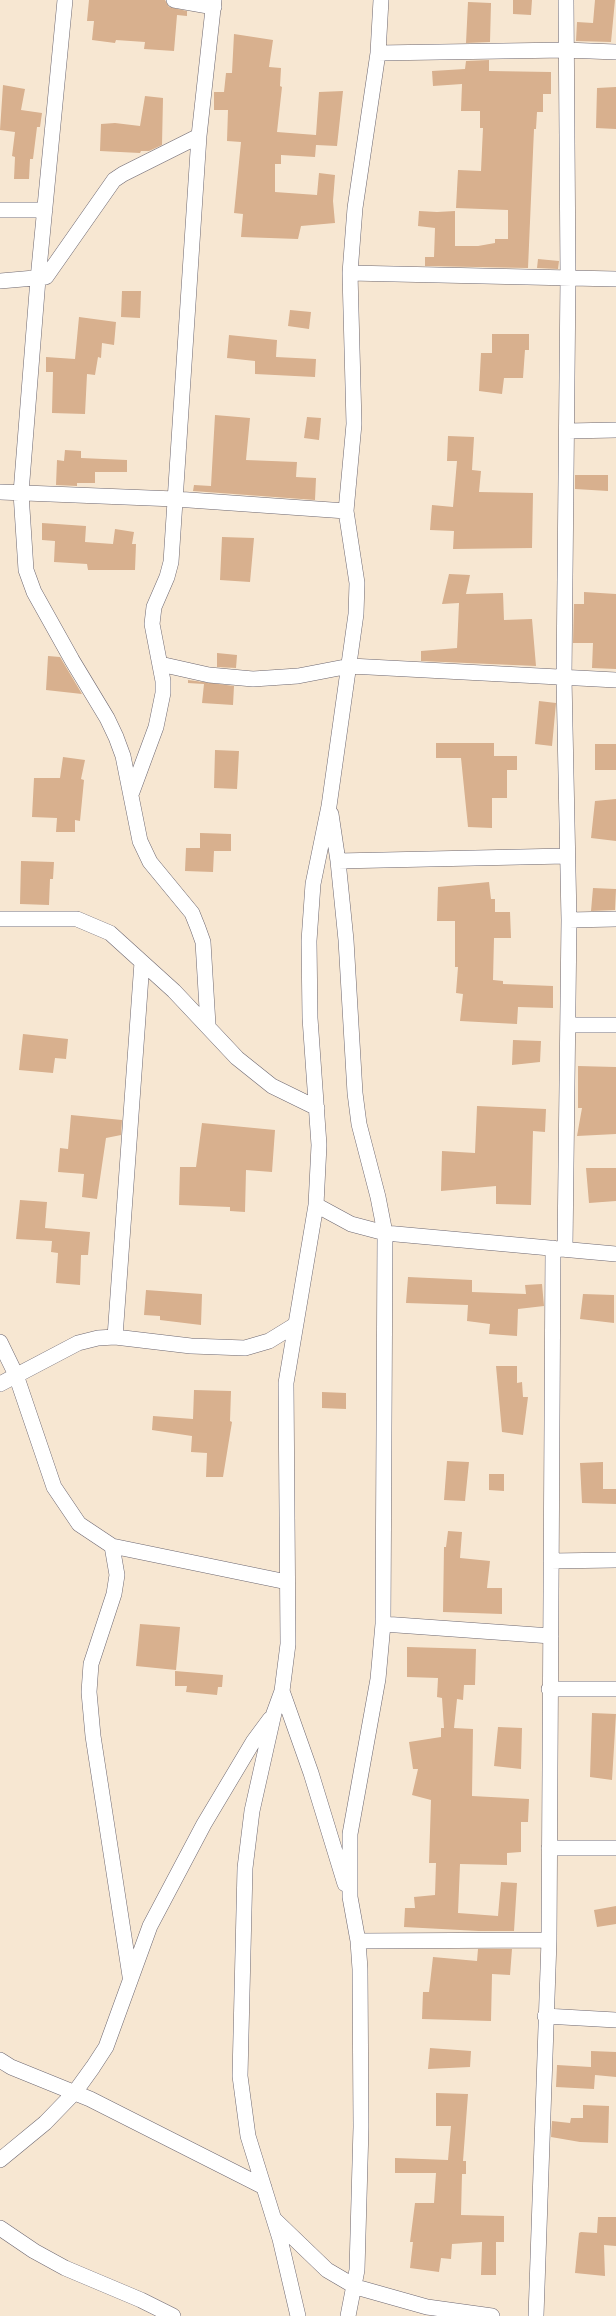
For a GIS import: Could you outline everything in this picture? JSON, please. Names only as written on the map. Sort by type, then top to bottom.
[{"type":"street","points":[[65,0],[38,279],[21,493],[26,570],[34,592],[72,660],[107,718],[123,756],[132,792],[140,841],[150,862],[192,913],[203,942],[208,1025]]},
{"type":"street","points":[[132,792],[156,727],[163,693],[160,664],[152,624],[154,607],[167,578],[171,562],[199,136],[214,4],[174,0]]},
{"type":"street","points":[[298,2316],[274,2218],[248,2136],[240,2076],[245,1868],[252,1811],[274,1713],[282,1691],[288,1644],[286,1382],[295,1325],[307,1269],[316,1205],[320,1145],[310,1018],[309,942],[313,884],[329,806],[350,666],[357,583],[346,511],[354,424],[350,273],[355,208],[378,52],[381,0]]},
{"type":"street","points":[[536,2316],[548,1940],[549,1689],[559,1248],[568,1025],[569,920],[566,856],[564,678],[568,431],[568,277],[565,50],[566,0]]},
{"type":"street","points":[[378,52],[565,50],[616,52]]},
{"type":"street","points":[[0,281],[38,279],[46,277],[53,270],[114,180],[199,136]]},
{"type":"street","points":[[0,210],[45,210]]},
{"type":"street","points":[[350,273],[616,279]]},
{"type":"street","points":[[568,431],[616,430]]},
{"type":"street","points":[[0,492],[175,499],[346,511]]},
{"type":"street","points":[[160,664],[209,675],[253,679],[298,676],[350,666],[616,680]]},
{"type":"street","points":[[329,806],[338,861],[348,962],[355,1093],[359,1124],[378,1197],[385,1234],[383,1624],[378,1679],[350,1834],[350,1897]]},
{"type":"street","points":[[338,861],[566,856]]},
{"type":"street","points":[[0,919],[77,919],[110,933],[208,1025],[237,1058],[272,1086],[317,1108]]},
{"type":"street","points":[[569,920],[616,919]]},
{"type":"street","points":[[115,1337],[142,962]]},
{"type":"street","points":[[568,1025],[616,1025]]},
{"type":"street","points":[[316,1205],[351,1224],[385,1234],[616,1254]]},
{"type":"street","points":[[0,1384],[78,1343],[98,1338],[115,1337],[191,1346],[246,1348],[269,1341],[295,1325]]},
{"type":"street","points":[[0,1342],[16,1375],[54,1487],[79,1524],[112,1546],[287,1582]]},
{"type":"street","points":[[112,1546],[117,1575],[114,1594],[91,1664],[89,1692],[93,1736],[130,1977]]},
{"type":"street","points":[[552,1561],[616,1560]]},
{"type":"street","points":[[383,1624],[551,1636]]},
{"type":"street","points":[[549,1689],[616,1690]]},
{"type":"street","points":[[282,1691],[311,1773],[350,1897],[358,1941],[361,2127],[356,2287],[348,2316]]},
{"type":"street","points":[[0,2160],[46,2123],[75,2092],[106,2047],[130,1977],[150,1926],[184,1861],[253,1742],[274,1713]]},
{"type":"street","points":[[549,1848],[616,1848]]},
{"type":"street","points":[[358,1941],[548,1940]]},
{"type":"street","points":[[545,2016],[616,2020]]},
{"type":"street","points":[[0,2060],[11,2067],[75,2092],[264,2187]]},
{"type":"street","points":[[274,2218],[327,2270],[341,2280],[356,2287],[427,2307],[492,2316]]},
{"type":"street","points":[[0,2228],[34,2251],[65,2268],[173,2316]]},
{"type":"building","points":[[89,0],[165,0],[169,7],[187,11],[187,16],[177,15],[174,51],[144,49],[145,42],[116,40],[115,43],[92,40],[94,21],[87,21]]},
{"type":"building","points":[[513,0],[532,0],[531,15],[513,14]]},
{"type":"building","points":[[595,0],[615,0],[611,42],[576,41],[577,22],[593,23]]},
{"type":"building","points":[[468,2],[491,3],[490,42],[466,43]]},
{"type":"building","points":[[234,34],[273,40],[269,67],[281,68],[280,86],[282,87],[277,132],[316,135],[319,92],[343,91],[337,146],[316,145],[315,157],[281,155],[281,164],[275,164],[275,192],[317,195],[319,173],[335,175],[333,201],[335,223],[301,226],[298,239],[241,237],[243,214],[234,213],[241,142],[227,141],[228,110],[214,110],[214,92],[224,92],[226,73],[232,73]]},
{"type":"building","points":[[489,60],[489,71],[551,72],[551,94],[543,94],[543,112],[537,112],[536,129],[534,129],[528,268],[425,266],[425,257],[434,257],[435,228],[418,226],[419,211],[455,211],[455,246],[478,246],[495,243],[495,239],[508,239],[508,210],[456,208],[458,170],[481,171],[483,128],[480,128],[480,111],[461,111],[462,84],[433,86],[432,71],[465,69],[466,61]]},
{"type":"building","points":[[3,85],[25,89],[21,110],[42,113],[40,127],[37,127],[33,159],[30,159],[29,179],[14,179],[15,157],[12,156],[15,132],[0,130]]},
{"type":"building","points":[[616,87],[616,129],[596,128],[597,88]]},
{"type":"building","points":[[145,96],[163,98],[162,145],[149,151],[141,151],[140,153],[100,151],[101,124],[115,123],[140,126]]},
{"type":"building","points":[[538,259],[559,261],[558,269],[537,268]]},
{"type":"building","points":[[122,291],[141,291],[140,318],[121,317]]},
{"type":"building","points":[[290,310],[311,312],[309,329],[288,326]]},
{"type":"building","points":[[79,317],[116,322],[114,345],[102,343],[101,358],[98,357],[95,375],[87,374],[85,414],[52,413],[53,372],[46,372],[46,357],[75,359]]},
{"type":"building","points":[[492,334],[529,334],[529,350],[525,350],[523,378],[504,378],[502,394],[479,391],[481,353],[492,353]]},
{"type":"building","points":[[229,335],[277,340],[276,357],[316,359],[315,377],[255,374],[255,361],[227,358]]},
{"type":"building","points":[[215,415],[250,418],[246,460],[297,462],[296,477],[316,478],[315,500],[193,491],[194,485],[211,486]]},
{"type":"building","points":[[307,417],[321,418],[319,440],[304,438]]},
{"type":"building","points":[[448,436],[474,437],[472,470],[481,471],[479,492],[533,493],[532,548],[453,549],[454,531],[430,530],[432,505],[453,507],[457,461],[447,461]]},
{"type":"building","points":[[65,450],[81,451],[81,458],[127,460],[127,472],[95,472],[95,483],[77,483],[77,486],[56,485],[57,460],[64,461]]},
{"type":"building","points":[[575,475],[608,475],[608,491],[575,489]]},
{"type":"building","points":[[42,523],[86,526],[85,542],[113,544],[115,529],[134,532],[132,544],[136,544],[135,570],[88,570],[87,564],[54,562],[55,541],[42,540]]},
{"type":"building","points":[[222,537],[254,538],[250,582],[220,580]]},
{"type":"building","points":[[449,574],[470,575],[466,594],[503,593],[504,620],[532,619],[536,666],[421,661],[421,651],[457,648],[459,603],[442,604]]},
{"type":"building","points":[[584,592],[616,594],[616,669],[592,668],[593,643],[573,643],[574,604],[584,604]]},
{"type":"building","points":[[217,653],[237,655],[236,668],[217,667]]},
{"type":"building","points":[[48,656],[60,657],[82,694],[46,690]]},
{"type":"building","points":[[188,680],[234,686],[233,705],[202,703],[204,684],[188,683]]},
{"type":"building","points":[[539,701],[556,703],[552,746],[535,744]]},
{"type":"building","points":[[436,743],[494,743],[494,756],[517,756],[517,770],[507,770],[507,798],[492,798],[492,828],[468,827],[461,758],[436,758]]},
{"type":"building","points":[[595,744],[616,744],[616,770],[595,770]]},
{"type":"building","points":[[215,750],[239,751],[237,789],[214,788]]},
{"type":"building","points":[[63,757],[85,760],[81,779],[84,780],[80,821],[75,820],[75,832],[56,832],[57,818],[32,817],[34,778],[60,778]]},
{"type":"building","points":[[616,799],[616,841],[591,838],[595,801]]},
{"type":"building","points":[[200,833],[231,834],[231,851],[214,851],[213,872],[185,871],[186,848],[200,848]]},
{"type":"building","points":[[21,861],[54,862],[53,879],[50,879],[49,905],[20,904]]},
{"type":"building","points":[[489,882],[491,899],[495,899],[495,912],[510,912],[511,938],[494,938],[493,980],[503,981],[503,984],[553,986],[553,1008],[518,1007],[517,1024],[460,1021],[463,994],[456,993],[458,967],[455,967],[455,921],[437,921],[438,887]]},
{"type":"building","points":[[593,888],[616,889],[615,910],[591,911]]},
{"type":"building","points":[[23,1034],[68,1039],[66,1059],[55,1058],[53,1073],[19,1070]]},
{"type":"building","points":[[513,1040],[541,1041],[540,1062],[512,1065]]},
{"type":"building","points":[[578,1066],[616,1067],[616,1134],[577,1136],[582,1108],[578,1108]]},
{"type":"building","points":[[477,1106],[546,1109],[545,1132],[533,1131],[531,1205],[496,1204],[496,1186],[441,1191],[442,1151],[475,1153]]},
{"type":"building","points":[[71,1115],[122,1120],[121,1135],[106,1138],[97,1199],[82,1197],[84,1174],[58,1172],[60,1148],[68,1149]]},
{"type":"building","points":[[202,1123],[275,1130],[272,1172],[246,1170],[245,1212],[230,1211],[230,1207],[179,1205],[180,1167],[196,1167]]},
{"type":"building","points":[[586,1168],[616,1168],[616,1201],[589,1203]]},
{"type":"building","points":[[20,1200],[47,1202],[45,1228],[90,1232],[88,1255],[81,1255],[80,1285],[56,1283],[58,1253],[51,1252],[52,1241],[16,1239]]},
{"type":"building","points":[[408,1277],[472,1280],[472,1292],[526,1294],[525,1285],[542,1284],[544,1306],[518,1309],[517,1336],[489,1334],[490,1324],[467,1321],[468,1305],[406,1303]]},
{"type":"building","points":[[146,1290],[202,1294],[201,1325],[160,1320],[160,1316],[144,1315]]},
{"type":"building","points":[[583,1294],[614,1295],[614,1323],[580,1319]]},
{"type":"building","points":[[496,1366],[517,1366],[517,1383],[522,1382],[523,1397],[528,1397],[523,1435],[502,1432]]},
{"type":"building","points":[[194,1390],[231,1391],[230,1421],[232,1422],[223,1477],[206,1477],[207,1453],[191,1452],[192,1436],[152,1430],[153,1416],[193,1419]]},
{"type":"building","points":[[322,1392],[346,1393],[346,1409],[322,1408]]},
{"type":"building","points":[[447,1461],[469,1462],[465,1501],[444,1500]]},
{"type":"building","points":[[603,1462],[603,1489],[616,1489],[616,1504],[582,1503],[580,1463]]},
{"type":"building","points":[[489,1474],[504,1474],[504,1491],[489,1490]]},
{"type":"building","points":[[448,1531],[462,1532],[460,1558],[490,1561],[487,1588],[502,1588],[502,1614],[443,1612],[444,1547],[446,1547]]},
{"type":"building","points":[[140,1624],[180,1627],[176,1670],[136,1666]]},
{"type":"building","points":[[407,1647],[476,1649],[475,1685],[464,1685],[463,1700],[457,1699],[454,1728],[473,1729],[472,1796],[529,1799],[528,1822],[521,1822],[521,1852],[507,1853],[507,1865],[460,1864],[458,1913],[498,1916],[501,1882],[517,1883],[514,1931],[479,1931],[404,1927],[405,1908],[415,1908],[414,1897],[435,1895],[436,1863],[429,1863],[431,1800],[412,1795],[418,1769],[413,1769],[409,1742],[441,1737],[441,1728],[444,1728],[442,1698],[437,1697],[438,1678],[407,1677]]},
{"type":"building","points":[[175,1671],[223,1675],[222,1687],[218,1687],[217,1695],[186,1692],[187,1686],[175,1686]]},
{"type":"building","points":[[592,1713],[616,1714],[612,1780],[590,1777]]},
{"type":"building","points":[[498,1727],[522,1728],[521,1769],[494,1766]]},
{"type":"building","points":[[616,1906],[616,1924],[597,1927],[594,1910]]},
{"type":"building","points":[[478,1949],[512,1949],[510,1975],[492,1974],[491,2021],[422,2019],[423,1992],[429,1992],[433,1957],[477,1961]]},
{"type":"building","points":[[430,2048],[471,2051],[470,2067],[428,2069]]},
{"type":"building","points":[[591,2051],[616,2052],[616,2077],[595,2075],[594,2089],[556,2087],[557,2065],[591,2067]]},
{"type":"building","points":[[436,2093],[468,2094],[463,2161],[466,2161],[466,2174],[462,2174],[461,2215],[504,2216],[504,2242],[496,2242],[496,2275],[481,2275],[482,2242],[452,2244],[451,2259],[441,2258],[439,2272],[410,2268],[413,2242],[410,2242],[415,2203],[434,2203],[436,2173],[395,2173],[395,2158],[448,2160],[451,2126],[436,2126]]},
{"type":"building","points":[[583,2105],[609,2106],[608,2143],[580,2142],[551,2137],[552,2121],[570,2123],[571,2118],[583,2118]]},
{"type":"building","points":[[598,2217],[616,2217],[616,2246],[604,2245],[605,2276],[575,2273],[579,2233],[597,2233]]}]
